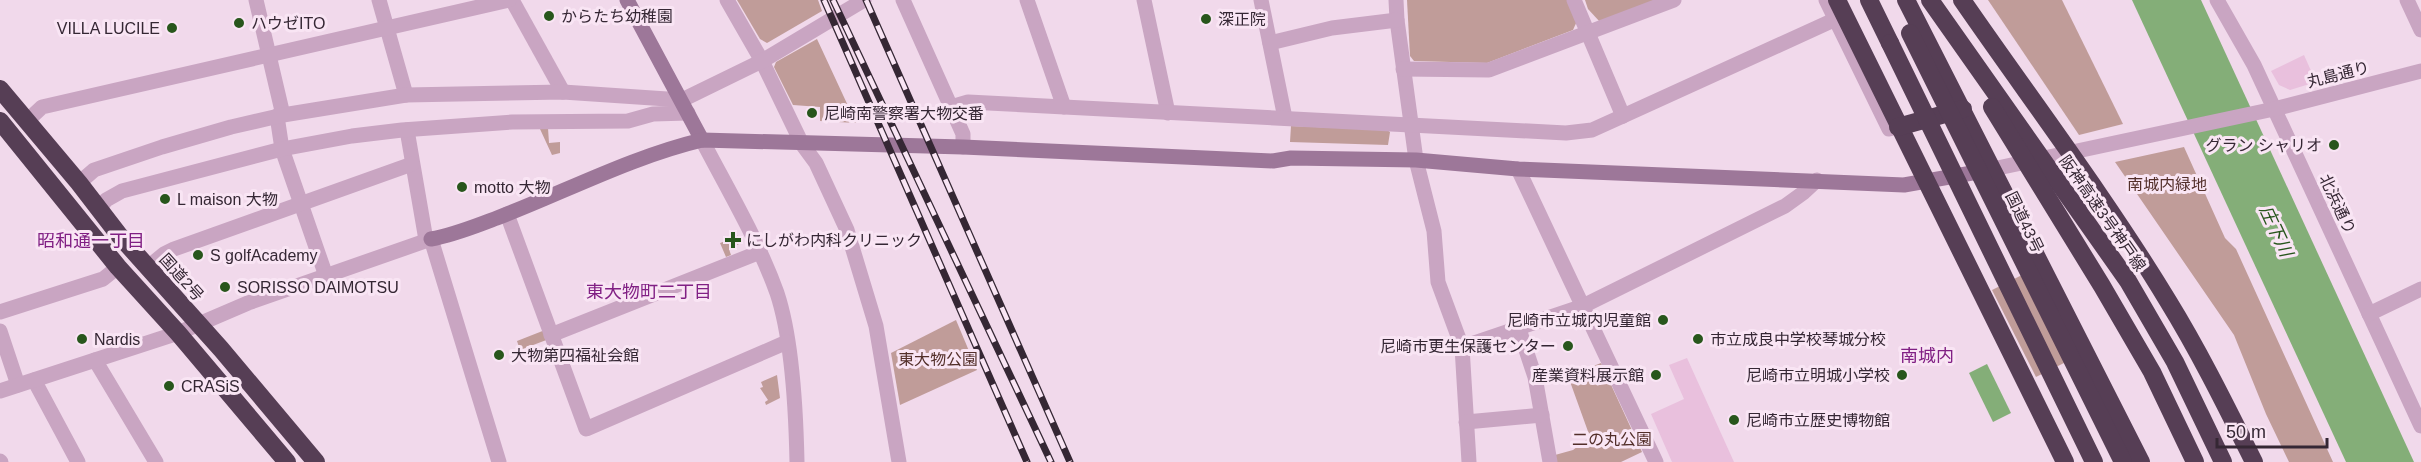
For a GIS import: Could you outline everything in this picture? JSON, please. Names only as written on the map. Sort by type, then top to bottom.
[{"type":"highway","points":[[1837,0],[2064,462]]},
{"type":"highway","points":[[1869,0],[2094,462]]},
{"type":"highway","name":"国道43号","points":[[1893,0],[2123,462]]},
{"type":"highway","points":[[1906,0],[1994,169],[2141,462]]},
{"type":"highway","points":[[1929,0],[2040,189],[2102,286],[2151,372],[2195,462]]},
{"type":"highway","name":"阪神高速3号神戸線","points":[[1929,0],[2128,281],[2175,362],[2223,462]]},
{"type":"highway","name":"阪神高速3号神戸線","points":[[1962,0],[2125,232],[2169,302],[2211,377],[2254,462]]},
{"type":"highway","name":"国道2号","points":[[0,88],[147,268],[316,462]]},
{"type":"highway","points":[[1898,127],[1963,109]]},
{"type":"highway","points":[[0,121],[118,267],[178,333],[287,462]]},
{"type":"street","points":[[256,0],[280,116],[282,149],[326,276]]},
{"type":"street","points":[[379,0],[406,95]]},
{"type":"street","points":[[27,121],[42,107],[511,0],[563,92]]},
{"type":"street","points":[[627,0],[685,106],[760,252],[778,296],[787,342],[795,461]]},
{"type":"street","points":[[727,0],[762,60],[802,144],[816,163],[847,230],[876,326],[899,462]]},
{"type":"street","points":[[100,208],[106,200],[122,191],[282,149],[352,136],[512,122],[628,121],[685,106],[864,0]]},
{"type":"street","points":[[903,0],[963,134],[963,147]]},
{"type":"street","points":[[1027,0],[1064,107]]},
{"type":"street","points":[[1144,0],[1168,113]]},
{"type":"street","points":[[1261,0],[1285,118]]},
{"type":"street","points":[[1396,0],[1416,160],[1434,231],[1438,282],[1462,347],[1469,462]]},
{"type":"street","points":[[1574,0],[1623,116]]},
{"type":"street","points":[[1403,69],[1489,70],[1674,0]]},
{"type":"street","points":[[1826,0],[1888,129],[1898,127]]},
{"type":"street","name":"北浜通り","points":[[2217,0],[2254,65],[2269,110],[2421,426]]},
{"type":"street","points":[[2408,0],[2421,30]]},
{"type":"street","points":[[951,107],[968,102],[1566,133],[1592,130],[1836,19]]},
{"type":"street","points":[[1270,43],[1332,28],[1397,20]]},
{"type":"street","name":"丸島通り","points":[[1994,169],[2269,110],[2421,71]]},
{"type":"street","points":[[79,183],[94,170],[162,147],[280,116],[406,95],[563,92],[685,106]]},
{"type":"street","points":[[407,130],[411,164],[428,240],[499,462]]},
{"type":"street","points":[[0,391],[178,333],[248,303],[428,240],[446,237],[673,147],[702,140],[963,147],[1273,161],[1291,158],[1416,160],[1518,169],[1904,185],[1994,169]]},
{"type":"street","points":[[147,268],[174,249],[411,164]]},
{"type":"street","points":[[1518,169],[1656,462]]},
{"type":"street","points":[[1462,347],[1583,306],[1785,206],[1816,180]]},
{"type":"street","points":[[507,214],[586,429],[787,342]]},
{"type":"street","points":[[552,335],[760,252]]},
{"type":"street","points":[[0,312],[103,279],[118,267]]},
{"type":"street","points":[[2369,314],[2421,289]]},
{"type":"street","points":[[1519,328],[1535,377],[1550,462]]},
{"type":"street","points":[[0,331],[18,385]]},
{"type":"street","points":[[95,360],[156,462]]},
{"type":"street","points":[[34,380],[78,462]]},
{"type":"street","points":[[1466,422],[1542,415]]},
{"type":"green space","points":[[737,0],[818,0],[822,11],[767,43],[760,39]]},
{"type":"green space","points":[[1407,0],[1568,0],[1577,21],[1573,30],[1487,63],[1414,61],[1410,56]]},
{"type":"green space","points":[[1585,0],[1658,0],[1600,22],[1588,9]]},
{"type":"green space","points":[[1988,0],[2062,0],[2123,124],[2079,135]]},
{"type":"green space","points":[[817,39],[856,123],[820,121],[820,107],[793,105],[774,67],[776,62]]},
{"type":"green space","points":[[1291,126],[1387,130],[1390,132],[1388,145],[1290,142]]},
{"type":"green space","points":[[548,128],[549,143],[560,142],[560,153],[552,155],[540,129]]},
{"type":"green space","name":"南城内緑地","points":[[2184,147],[2225,238],[2236,249],[2333,462],[2289,462],[2266,414],[2234,335],[2115,162]]},
{"type":"green space","points":[[735,231],[741,243],[729,249],[731,255],[726,257],[720,243],[734,238]]},
{"type":"green space","points":[[2024,274],[2068,361],[2036,377],[1992,290]]},
{"type":"green space","name":"東大物公園","points":[[956,320],[977,370],[900,405],[891,353]]},
{"type":"green space","points":[[545,330],[549,339],[520,350],[517,341]]},
{"type":"green space","name":"二の丸公園","points":[[1601,363],[1642,452],[1621,462],[1556,462],[1555,455],[1573,450],[1590,437],[1568,376]]},
{"type":"green space","points":[[777,375],[780,398],[766,405],[765,402],[768,400],[760,388],[763,387],[761,382]]},
{"type":"shaded area","points":[[2304,55],[2316,82],[2290,90],[2279,85],[2271,71]]},
{"type":"shaded area","points":[[1687,358],[1734,462],[1672,462],[1651,414],[1684,399],[1669,365]]},
{"type":"water","name":"庄下川","points":[[2132,0],[2201,0],[2414,462],[2346,462]]},
{"type":"water","points":[[1987,364],[2011,413],[1993,422],[1969,373]]},
{"type":"railway","points":[[824,0],[1027,462]]},
{"type":"railway","points":[[833,0],[1051,462]]},
{"type":"railway","points":[[866,0],[1070,462]]},
{"type":"place","name":"からたち幼稚園","points":[[549,16]]},
{"type":"place","name":"深正院","points":[[1206,19]]},
{"type":"place","name":"ハウゼITO","points":[[239,23]]},
{"type":"place","name":"VILLA LUCILE","points":[[172,28]]},
{"type":"place","name":"尼崎南警察署大物交番","points":[[812,113]]},
{"type":"place","name":"グラン シャリオ","points":[[2334,145]]},
{"type":"place","name":"motto 大物","points":[[462,187]]},
{"type":"place","name":"L maison 大物","points":[[165,199]]},
{"type":"place","name":"にしがわ内科クリニック","points":[[733,240]]},
{"type":"place","name":"S golfAcademy","points":[[198,255]]},
{"type":"place","name":"SORISSO DAIMOTSU","points":[[225,287]]},
{"type":"place","name":"尼崎市立城内児童館","points":[[1663,320]]},
{"type":"place","name":"Nardis","points":[[82,339]]},
{"type":"place","name":"市立成良中学校琴城分校","points":[[1698,339]]},
{"type":"place","name":"尼崎市更生保護センター","points":[[1568,346]]},
{"type":"place","name":"大物第四福祉会館","points":[[499,355]]},
{"type":"place","name":"産業資料展示館","points":[[1656,375]]},
{"type":"place","name":"尼崎市立明城小学校","points":[[1902,375]]},
{"type":"place","name":"CRASiS","points":[[169,386]]},
{"type":"place","name":"尼崎市立歴史博物館","points":[[1734,420]]},
{"type":"district","name":"昭和通一丁目","points":[[91,241]]},
{"type":"district","name":"東大物町二丁目","points":[[649,292]]},
{"type":"district","name":"南城内","points":[[1927,356]]}]
